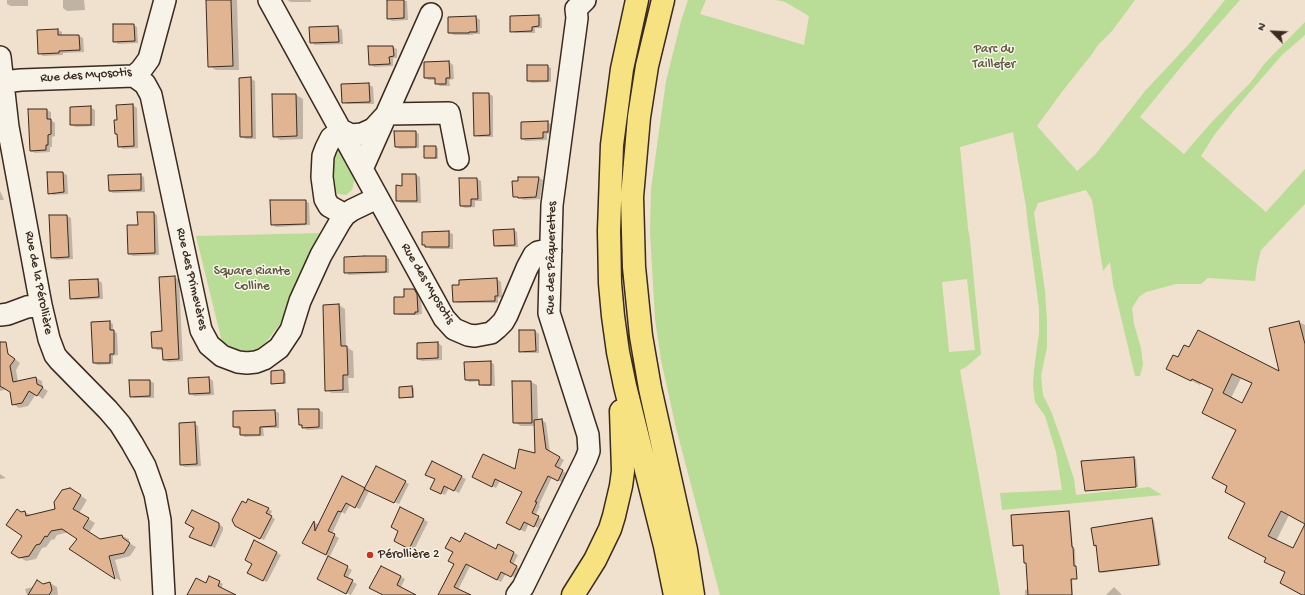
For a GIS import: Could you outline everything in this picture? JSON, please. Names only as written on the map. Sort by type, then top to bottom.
[{"type":"highway","points":[[638,0],[622,69],[614,122],[610,172],[609,255],[613,316],[618,352],[625,386],[665,546],[675,595]]},
{"type":"highway","points":[[662,4],[647,66],[639,117],[634,166],[632,230],[635,286],[641,336],[650,388],[686,550],[693,595]]},
{"type":"highway","points":[[573,595],[595,560],[603,544],[614,516],[621,486],[623,458],[618,352]]},
{"type":"highway","points":[[664,454],[708,595]]},
{"type":"street","name":"Rue des Myosotis","points":[[3,82],[134,76],[150,60],[165,0]]},
{"type":"street","name":"Rue des Myosotis","points":[[269,0],[444,318],[454,329],[468,335],[475,336],[483,335],[497,328],[507,315],[534,255],[538,252],[551,251]]},
{"type":"street","name":"Rue des Pâquerettes","points":[[517,595],[523,587],[589,451],[588,435],[549,313],[552,205],[577,18],[576,3]]},
{"type":"street","points":[[362,169],[430,14]]},
{"type":"street","name":"Rue de la Pérollière","points":[[0,57],[8,127],[41,305],[49,339],[55,355],[59,360],[120,424],[145,466],[155,494],[160,520],[164,595]]},
{"type":"street","name":"Rue des Primevères","points":[[134,76],[145,84],[151,95],[202,330],[209,345],[222,356],[238,362],[256,362],[264,359],[279,348],[291,330],[300,301],[321,255],[335,229],[345,215],[377,198]]},
{"type":"street","points":[[345,215],[329,206],[325,199],[322,177],[323,156],[326,148],[331,138],[341,130],[351,135],[362,134],[373,129],[387,114],[449,113],[458,159]]},
{"type":"street","points":[[0,314],[8,314],[26,307],[41,305]]},
{"type":"green space","name":"Parc du Taillefer","points":[[688,0],[706,0],[700,14],[804,45],[809,16],[785,2],[776,0],[1135,0],[1112,31],[1098,45],[1037,126],[1077,171],[1095,155],[1145,91],[1189,44],[1225,0],[1240,0],[1185,62],[1140,117],[1184,154],[1210,124],[1251,82],[1265,63],[1305,22],[1305,35],[1282,55],[1236,108],[1215,134],[1201,156],[1266,212],[1305,169],[1305,204],[1261,250],[1255,281],[1208,278],[1201,284],[1176,284],[1146,292],[1139,297],[1132,308],[1143,364],[1140,376],[1135,376],[1113,284],[1110,262],[1103,271],[1092,200],[1086,190],[1038,203],[1034,213],[1045,291],[1047,321],[1047,347],[1041,376],[1043,395],[1051,411],[1061,439],[1074,479],[1076,495],[1149,487],[1162,495],[1002,510],[1000,493],[1062,490],[1056,452],[1045,416],[1035,402],[1033,386],[1039,333],[1039,309],[1026,207],[1013,132],[960,147],[981,354],[966,367],[960,370],[1000,595],[720,595],[676,428],[661,360],[655,319],[650,233],[651,189],[666,81],[681,21]],"holes":[[[967,279],[975,350],[949,352],[942,282]]]},
{"type":"green space","points":[[338,145],[355,178],[352,190],[346,195],[338,194],[333,187],[330,151]]},
{"type":"green space","name":"Square Riante Colline","points":[[323,233],[280,324],[266,342],[254,351],[244,352],[236,350],[222,342],[196,236]]},
{"type":"building","points":[[206,0],[231,0],[233,66],[208,67]]},
{"type":"building","points":[[387,0],[404,0],[404,18],[387,19]]},
{"type":"building","points":[[539,15],[539,26],[532,27],[532,31],[510,32],[510,16]]},
{"type":"building","points":[[476,16],[477,32],[448,33],[448,17]]},
{"type":"building","points":[[113,24],[134,24],[135,41],[113,42]]},
{"type":"building","points":[[338,26],[339,42],[310,43],[309,27]]},
{"type":"building","points":[[58,29],[58,35],[79,35],[80,50],[38,54],[37,30]]},
{"type":"building","points":[[368,46],[393,46],[394,56],[389,57],[390,64],[369,65]]},
{"type":"building","points":[[449,61],[450,78],[446,78],[446,84],[435,84],[435,78],[424,78],[424,62]]},
{"type":"building","points":[[527,65],[548,65],[548,81],[527,81]]},
{"type":"building","points":[[251,77],[252,137],[240,137],[239,78]]},
{"type":"building","points":[[369,83],[370,102],[342,103],[341,84]]},
{"type":"building","points":[[473,93],[489,93],[490,135],[474,136]]},
{"type":"building","points":[[272,94],[296,94],[297,136],[273,137]]},
{"type":"building","points":[[133,104],[134,146],[118,147],[114,120],[117,120],[116,105]]},
{"type":"building","points":[[91,106],[91,125],[70,125],[70,107]]},
{"type":"building","points":[[28,109],[47,109],[47,119],[51,119],[51,134],[48,135],[48,145],[46,145],[46,150],[30,151]]},
{"type":"building","points":[[548,121],[548,132],[543,132],[543,138],[521,139],[521,122]]},
{"type":"building","points":[[394,131],[416,131],[416,147],[395,147]]},
{"type":"building","points":[[424,146],[436,146],[436,158],[424,158]]},
{"type":"building","points":[[47,172],[63,172],[64,192],[48,194]]},
{"type":"building","points":[[141,174],[141,190],[109,191],[108,175]]},
{"type":"building","points":[[402,174],[416,174],[417,201],[396,201],[396,185],[402,186]]},
{"type":"building","points":[[518,177],[539,177],[536,197],[513,197],[512,181],[518,181]]},
{"type":"building","points":[[459,178],[477,178],[478,199],[471,199],[471,206],[460,206]]},
{"type":"building","points":[[270,200],[306,200],[306,224],[271,225]]},
{"type":"building","points":[[137,212],[154,212],[155,253],[128,254],[127,225],[138,225]]},
{"type":"building","points":[[49,215],[67,215],[69,257],[51,258]]},
{"type":"building","points":[[514,229],[515,245],[494,246],[493,230]]},
{"type":"building","points":[[449,231],[449,247],[425,247],[425,245],[422,245],[422,232]]},
{"type":"building","points":[[386,256],[386,272],[344,273],[344,257]]},
{"type":"building","points":[[175,276],[179,359],[163,360],[162,348],[152,348],[151,332],[162,331],[159,277]]},
{"type":"building","points":[[497,278],[498,296],[495,296],[495,301],[453,302],[452,285],[459,285],[459,280]]},
{"type":"building","points":[[98,279],[99,297],[70,299],[69,280]]},
{"type":"building","points":[[404,289],[414,289],[417,294],[418,312],[415,312],[415,314],[394,314],[394,297],[404,297]]},
{"type":"building","points":[[339,304],[341,346],[347,346],[348,375],[343,375],[343,390],[325,391],[323,305]]},
{"type":"building","points":[[110,321],[110,330],[114,330],[114,354],[110,354],[110,363],[93,363],[91,322]]},
{"type":"building","points":[[1299,321],[1305,344],[1305,524],[1305,595],[1302,595],[1280,583],[1285,572],[1264,562],[1266,558],[1228,538],[1245,503],[1225,492],[1227,486],[1212,478],[1236,430],[1202,413],[1213,389],[1192,379],[1191,381],[1166,369],[1173,355],[1178,357],[1184,345],[1189,347],[1198,330],[1279,371],[1269,328]],"holes":[[[1232,374],[1252,383],[1242,403],[1223,393]],[[1281,511],[1305,524],[1293,548],[1268,536]]]},
{"type":"building","points":[[519,330],[535,330],[536,351],[519,352]]},
{"type":"building","points":[[0,342],[6,342],[8,354],[15,359],[10,366],[13,382],[36,377],[37,384],[43,387],[37,396],[29,391],[22,403],[12,405],[10,392],[0,386]]},
{"type":"building","points":[[438,342],[438,358],[417,359],[417,343]]},
{"type":"building","points":[[491,361],[491,385],[479,385],[479,380],[465,380],[464,362]]},
{"type":"building","points":[[271,371],[284,371],[284,383],[271,384]]},
{"type":"building","points":[[209,377],[210,393],[189,394],[188,378]]},
{"type":"building","points":[[129,380],[150,380],[150,396],[130,397]]},
{"type":"building","points":[[512,381],[531,381],[532,423],[513,423]]},
{"type":"building","points":[[412,386],[413,397],[399,398],[399,387]]},
{"type":"building","points":[[298,409],[319,409],[319,427],[302,428],[302,425],[299,425]]},
{"type":"building","points":[[275,410],[276,426],[260,427],[260,435],[240,435],[240,427],[233,427],[233,411]]},
{"type":"building","points":[[542,419],[546,449],[560,457],[555,466],[563,470],[558,481],[548,476],[535,502],[537,502],[532,513],[539,516],[534,527],[524,522],[520,530],[506,523],[522,492],[495,479],[492,487],[472,477],[483,454],[515,469],[519,449],[535,453],[534,420]]},
{"type":"building","points":[[195,422],[197,464],[180,465],[179,423]]},
{"type":"building","points":[[1134,457],[1136,487],[1085,491],[1081,461]]},
{"type":"building","points":[[432,461],[462,476],[454,491],[444,486],[441,494],[430,489],[435,479],[425,475]]},
{"type":"building","points":[[376,466],[406,481],[394,503],[364,489]]},
{"type":"building","points":[[342,476],[365,488],[355,508],[346,503],[341,512],[338,511],[328,531],[335,534],[326,555],[302,543],[314,521],[315,531]]},
{"type":"building","points":[[70,488],[81,495],[73,509],[89,518],[83,528],[100,539],[122,535],[123,538],[130,543],[124,553],[109,556],[115,579],[69,549],[77,539],[62,529],[51,531],[47,537],[45,536],[40,544],[36,545],[29,556],[19,558],[11,553],[22,536],[6,525],[17,509],[21,512],[25,511],[26,516],[55,509],[54,502],[62,490]]},
{"type":"building","points":[[248,499],[269,508],[266,513],[272,516],[260,539],[235,526],[232,520],[242,501],[246,503]]},
{"type":"building","points":[[400,507],[424,519],[409,549],[394,541],[398,531],[391,527]]},
{"type":"building","points":[[192,510],[219,523],[219,528],[211,546],[189,537],[194,528],[185,523]]},
{"type":"building","points":[[1069,511],[1074,566],[1076,566],[1077,579],[1071,579],[1072,595],[1028,595],[1023,545],[1013,546],[1011,515]]},
{"type":"building","points":[[1152,518],[1159,565],[1099,572],[1096,545],[1094,546],[1091,528]]},
{"type":"building","points":[[465,533],[496,549],[498,544],[514,552],[510,562],[517,566],[511,577],[501,572],[497,580],[466,564],[454,587],[471,595],[438,595],[454,564],[448,561],[453,552],[445,548],[451,537],[460,542]]},
{"type":"building","points":[[254,540],[277,552],[263,581],[247,573],[252,564],[245,560]]},
{"type":"building","points":[[328,556],[348,566],[344,576],[353,580],[346,594],[317,579]]},
{"type":"building","points":[[381,566],[401,576],[397,585],[416,595],[383,595],[369,588]]},
{"type":"building","points":[[209,576],[220,581],[218,586],[236,595],[187,595],[196,578],[206,583]]},
{"type":"building","points":[[37,580],[43,584],[50,582],[52,590],[49,595],[28,595]]},
{"type":"place","name":"Pérollière 2","points":[[370,555]]}]
